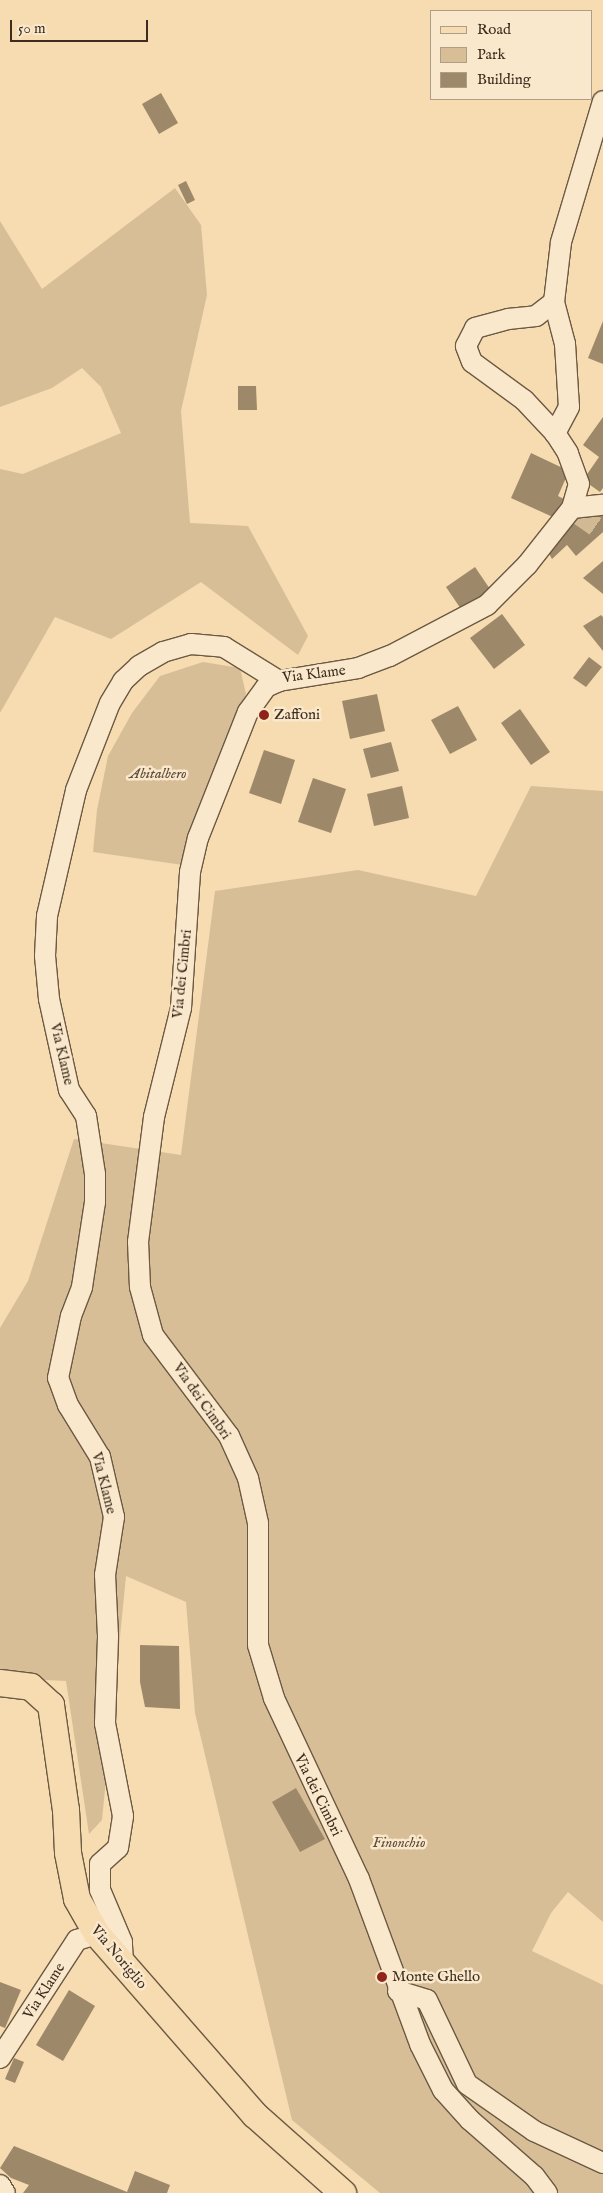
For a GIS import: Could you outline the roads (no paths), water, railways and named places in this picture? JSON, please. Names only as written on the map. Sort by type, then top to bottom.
[{"type":"main road","name":"Via Noriglio","points":[[0,1683],[31,1687],[51,1705],[66,1810],[68,1853],[77,1900],[96,1934],[254,2115],[343,2193]]},
{"type":"street","points":[[556,433],[569,407],[565,344],[554,302],[561,242],[603,101]]},
{"type":"street","points":[[554,302],[536,316],[508,319],[475,328],[466,346],[472,362],[524,400],[556,433],[568,453],[579,484],[575,511],[603,505]]},
{"type":"street","name":"Via Klame","points":[[123,1964],[122,1942],[100,1890],[100,1864],[118,1848],[123,1816],[106,1722],[108,1636],[105,1575],[114,1517],[100,1457],[68,1405],[58,1378],[71,1316],[82,1287],[95,1202],[95,1174],[86,1116],[70,1090],[49,999],[45,956],[47,916],[76,790],[110,703],[123,681],[139,666],[163,652],[191,644],[224,647],[279,681],[358,668],[390,656],[487,605],[527,565],[575,511]]},
{"type":"street","name":"Via dei Cimbri","points":[[279,681],[266,687],[248,712],[198,838],[190,872],[181,1008],[154,1117],[138,1242],[140,1287],[153,1335],[229,1436],[248,1478],[258,1523],[258,1645],[274,1698],[359,1879],[398,1991],[443,2090],[470,2120],[534,2176],[548,2193]]},
{"type":"street","name":"Via Klame","points":[[0,2058],[77,1940],[96,1934]]},
{"type":"street","points":[[398,1991],[427,2000],[468,2084],[534,2131],[603,2163]]},
{"type":"street","points":[[0,2185],[5,2193]]},
{"type":"tunnel","points":[[579,515],[603,532]]},
{"type":"place","name":"Zaffoni","points":[[264,715]]},
{"type":"place","name":"Monte Ghello","points":[[382,1977]]},
{"type":"park label","name":"Abitalbero","points":[[158,774]]},
{"type":"park label","name":"Finonchio","points":[[399,1843]]}]
